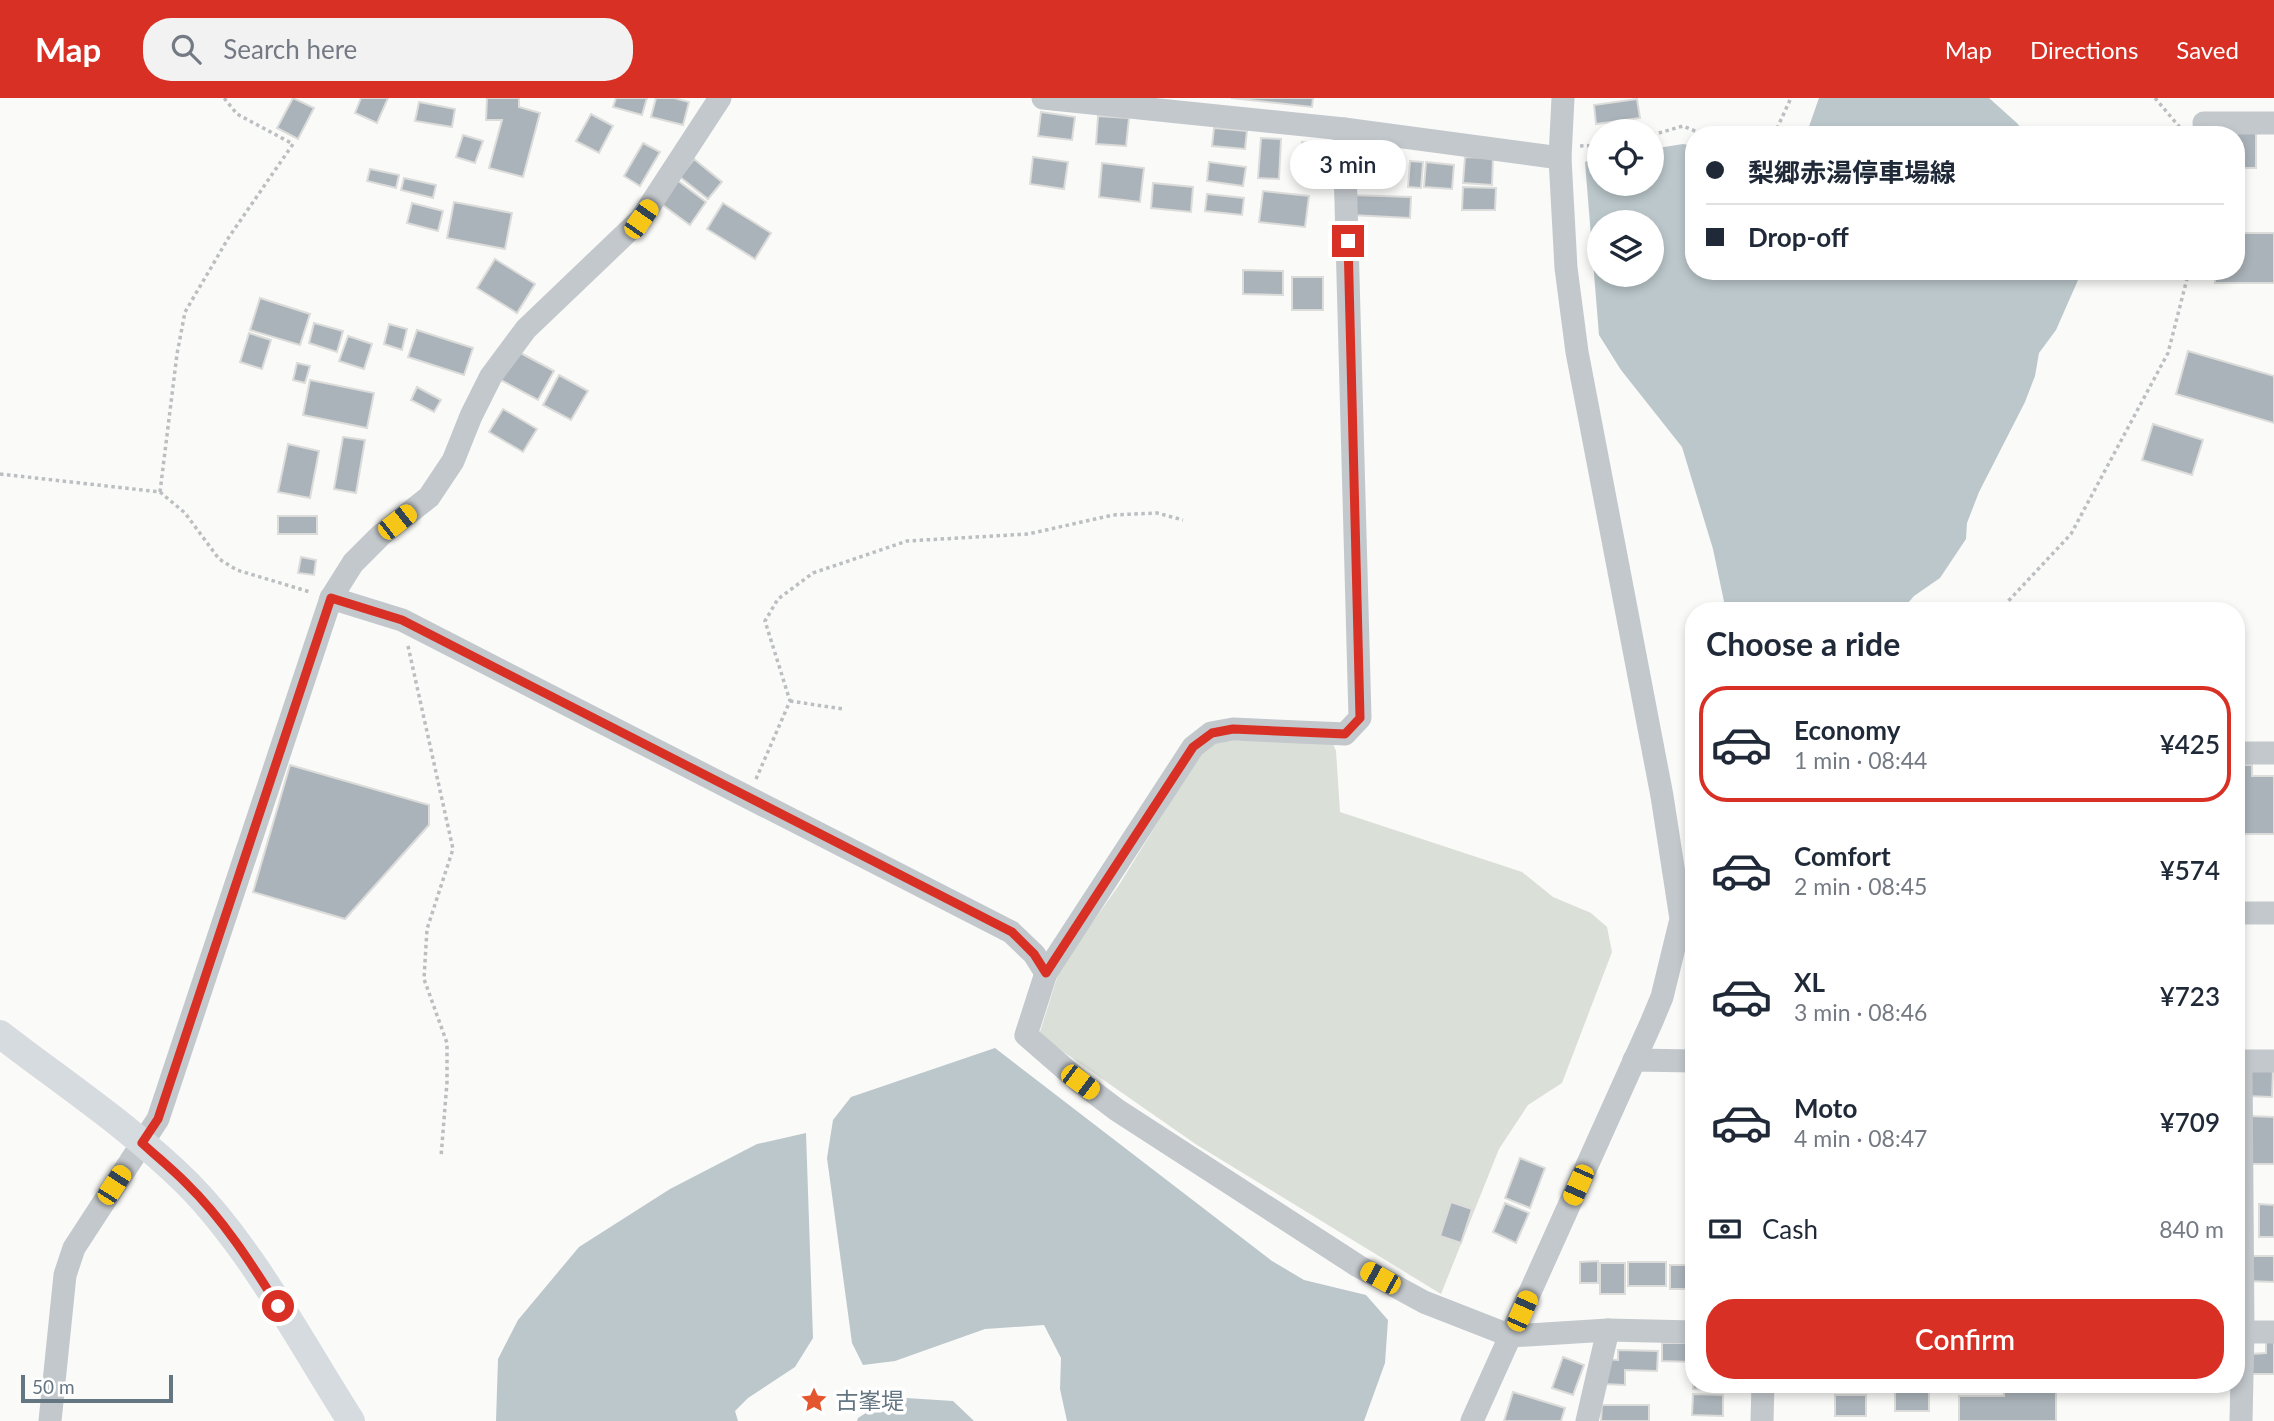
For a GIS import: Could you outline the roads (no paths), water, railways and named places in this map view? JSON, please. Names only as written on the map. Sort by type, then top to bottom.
[{"type":"main road","points":[[0,1034],[142,1143],[188,1184],[249,1259],[351,1421]]},
{"type":"street","points":[[50,1421],[65,1275],[74,1248],[158,1119],[331,598],[353,563],[381,535],[429,497],[453,461],[491,376],[526,329],[641,219],[720,98]]},
{"type":"street","points":[[1043,98],[1344,129],[1560,158]]},
{"type":"street","points":[[1563,98],[1560,158],[1566,268],[1577,352],[1685,905]]},
{"type":"street","points":[[2234,126],[2274,123]]},
{"type":"street","points":[[1344,129],[1360,718],[1345,734],[1233,729],[1212,733],[1193,747],[1046,973],[1026,1035],[1117,1110],[1358,1266],[1424,1302],[1511,1336],[1608,1330],[1685,1332]]},
{"type":"street","points":[[331,598],[402,620],[1012,932],[1034,954],[1046,973]]},
{"type":"street","points":[[2245,753],[2274,753]]},
{"type":"street","points":[[2245,913],[2274,913]]},
{"type":"street","points":[[1472,1421],[1662,997],[1685,928]]},
{"type":"street","points":[[1634,1059],[1685,1061]]},
{"type":"street","points":[[2245,1061],[2274,1061]]},
{"type":"street","points":[[1587,1421],[1608,1330]]},
{"type":"street","points":[[2245,1332],[2274,1332]]},
{"type":"street","points":[[1762,1421],[1763,1393]]},
{"type":"street","points":[[2241,1393],[2241,1421]]},
{"type":"place","name":"古峯堤","points":[[814,1400]]}]
